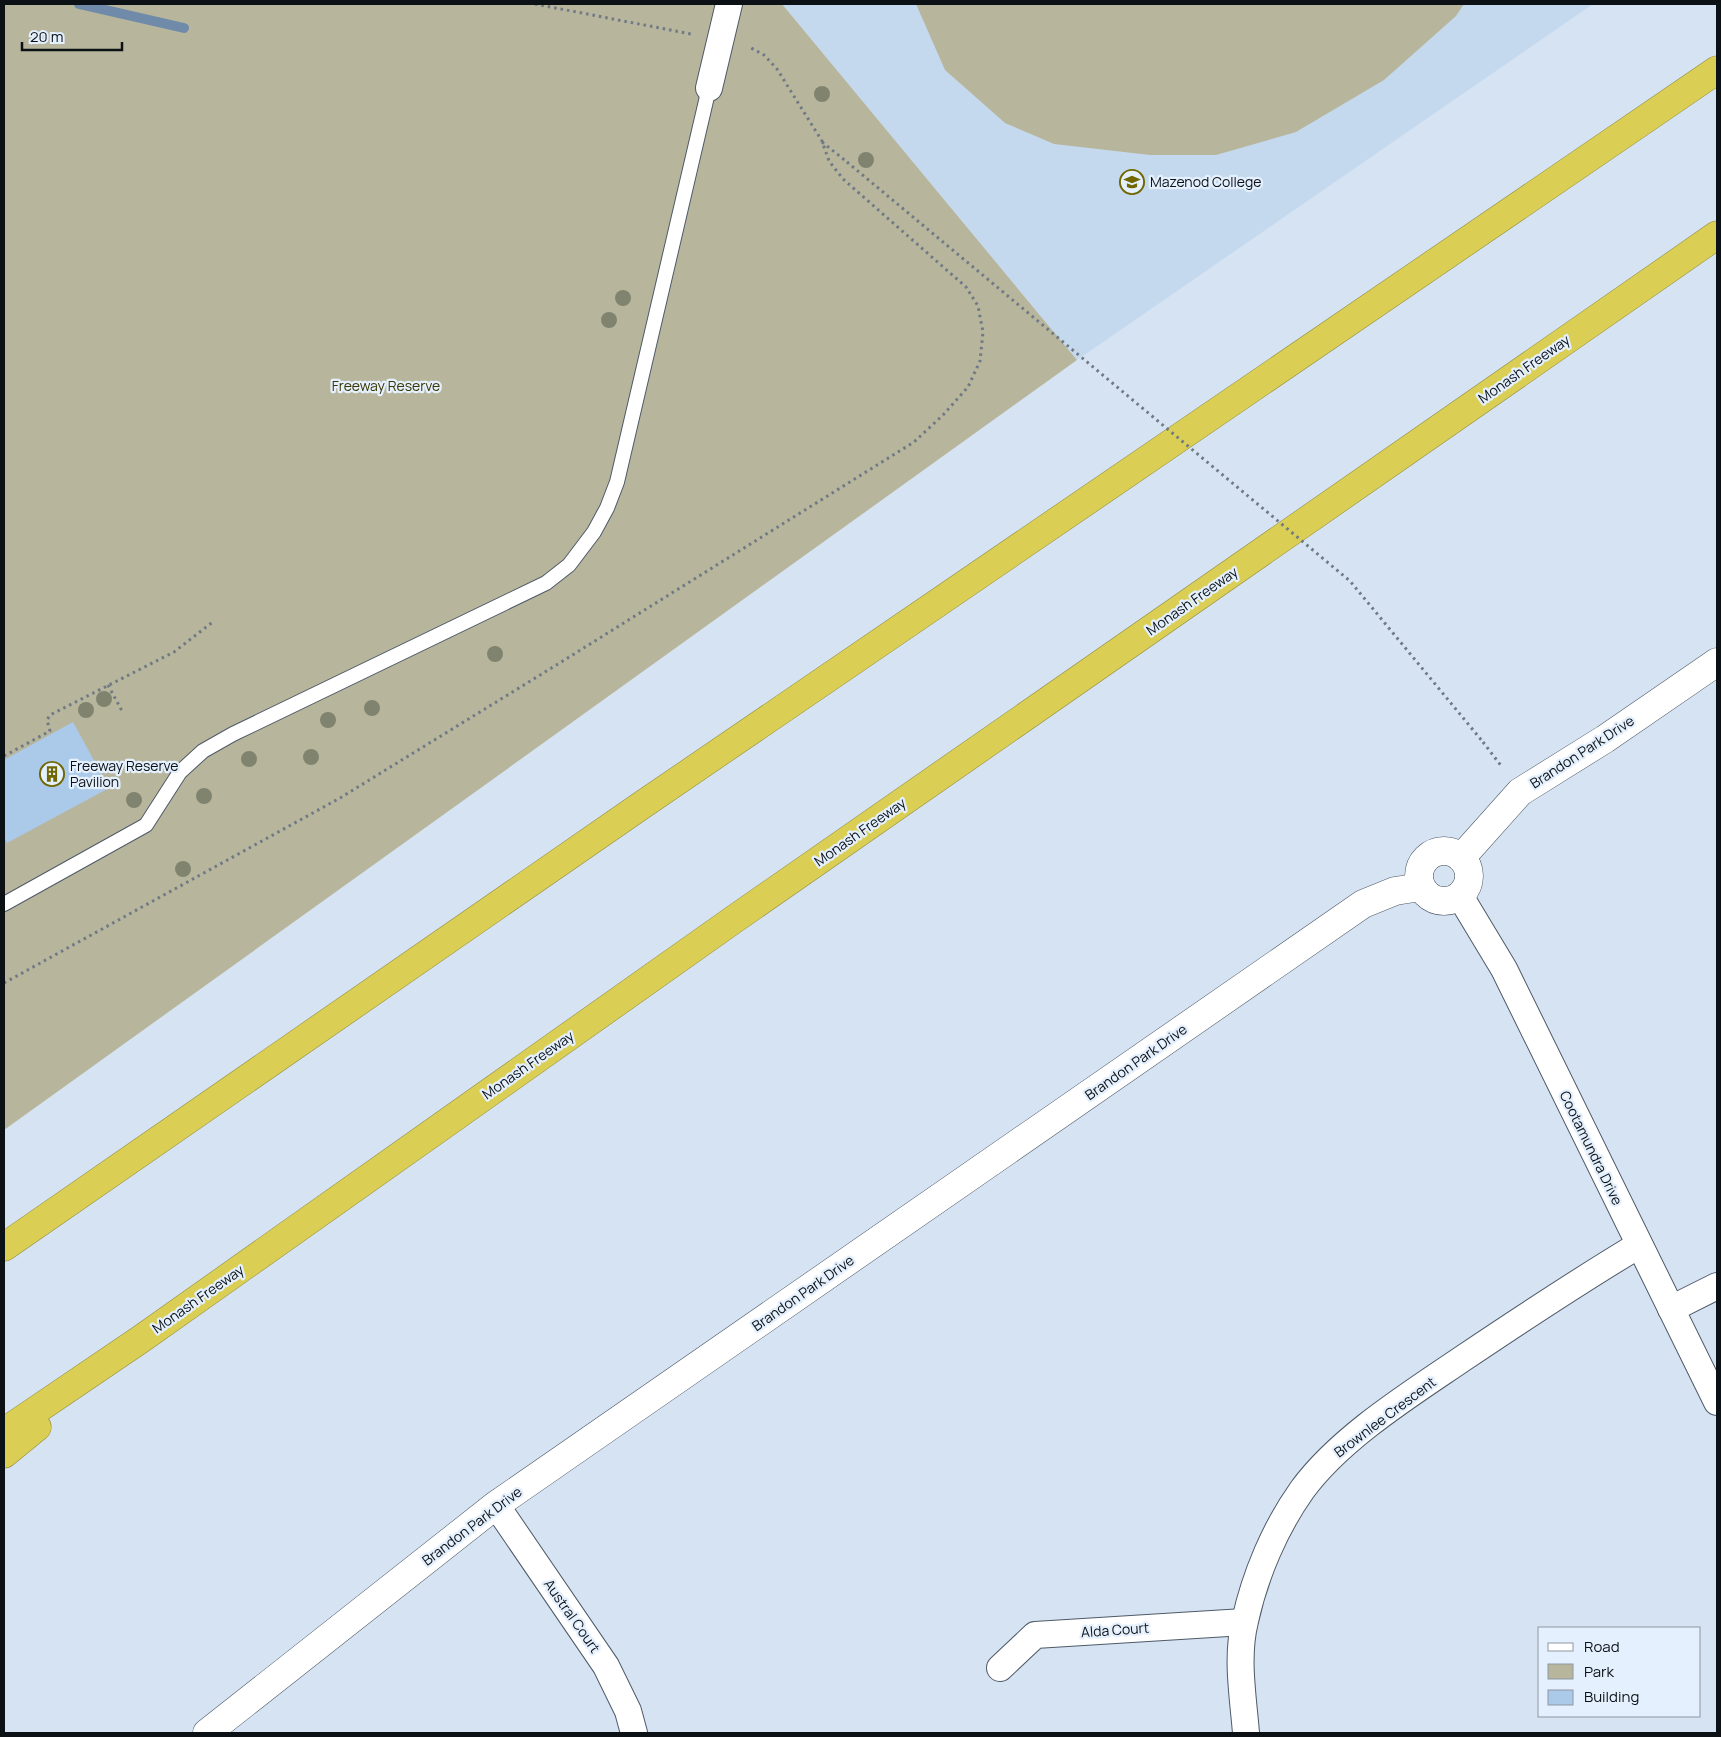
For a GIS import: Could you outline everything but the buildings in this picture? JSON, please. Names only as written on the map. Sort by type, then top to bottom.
[{"type":"highway","points":[[4,1247],[642,805],[1717,70]]},
{"type":"highway","name":"Monash Freeway","points":[[4,1432],[141,1339],[733,920],[1717,235]]},
{"type":"highway","points":[[4,1454],[141,1339]]},
{"type":"street","points":[[709,88],[729,4]]},
{"type":"street","name":"Brandon Park Drive","points":[[1461,858],[1520,792],[1605,739],[1717,662]]},
{"type":"street","points":[[1436,852],[1453,852],[1466,865],[1469,873],[1469,883],[1460,896],[1452,901],[1443,902],[1435,900],[1427,896],[1420,887],[1418,878],[1420,870],[1428,856],[1436,852]]},
{"type":"street","name":"Brandon Park Drive","points":[[207,1733],[496,1505],[1363,904],[1395,891],[1420,887]]},
{"type":"street","name":"Cootamundra Drive","points":[[1460,896],[1504,970],[1717,1402]]},
{"type":"street","name":"Brownlee Crescent","points":[[1246,1733],[1240,1658],[1244,1622],[1260,1570],[1278,1530],[1302,1490],[1340,1448],[1424,1385],[1593,1273],[1639,1245]]},
{"type":"street","points":[[1671,1309],[1717,1286]]},
{"type":"street","name":"Austral Court","points":[[496,1505],[606,1666],[628,1711],[634,1733]]},
{"type":"street","name":"Alda Court","points":[[1000,1668],[1035,1635],[1244,1622]]},
{"type":"lane","points":[[4,904],[146,825],[157,810],[166,791],[180,772],[203,751],[242,729],[546,583],[568,565],[594,532],[607,508],[616,482],[709,88]]},
{"type":"path","points":[[4,984],[340,798],[914,442],[943,415],[968,388],[980,361],[983,332],[978,306],[966,287],[843,179],[829,161],[822,142],[1350,581],[1483,742]]},
{"type":"path","points":[[4,756],[50,731],[47,720],[50,715],[174,652],[214,621]]},
{"type":"path","points":[[108,685],[122,711]]},
{"type":"shaded area","name":"Mazenod College","points":[[782,4],[1593,4],[1077,360]]},
{"type":"green space","name":"Freeway Reserve","points":[[4,4],[782,4],[1077,360],[4,1130]]},
{"type":"green space","points":[[916,4],[1464,4],[1456,16],[1384,80],[1296,132],[1216,155],[1150,155],[1054,144],[1005,123],[945,70]]},
{"type":"waterway","points":[[79,4],[184,28]]},
{"type":"place","name":"Mazenod College","points":[[1132,182]]},
{"type":"place","name":"Freeway Reserve Pavilion","points":[[52,774]]}]
